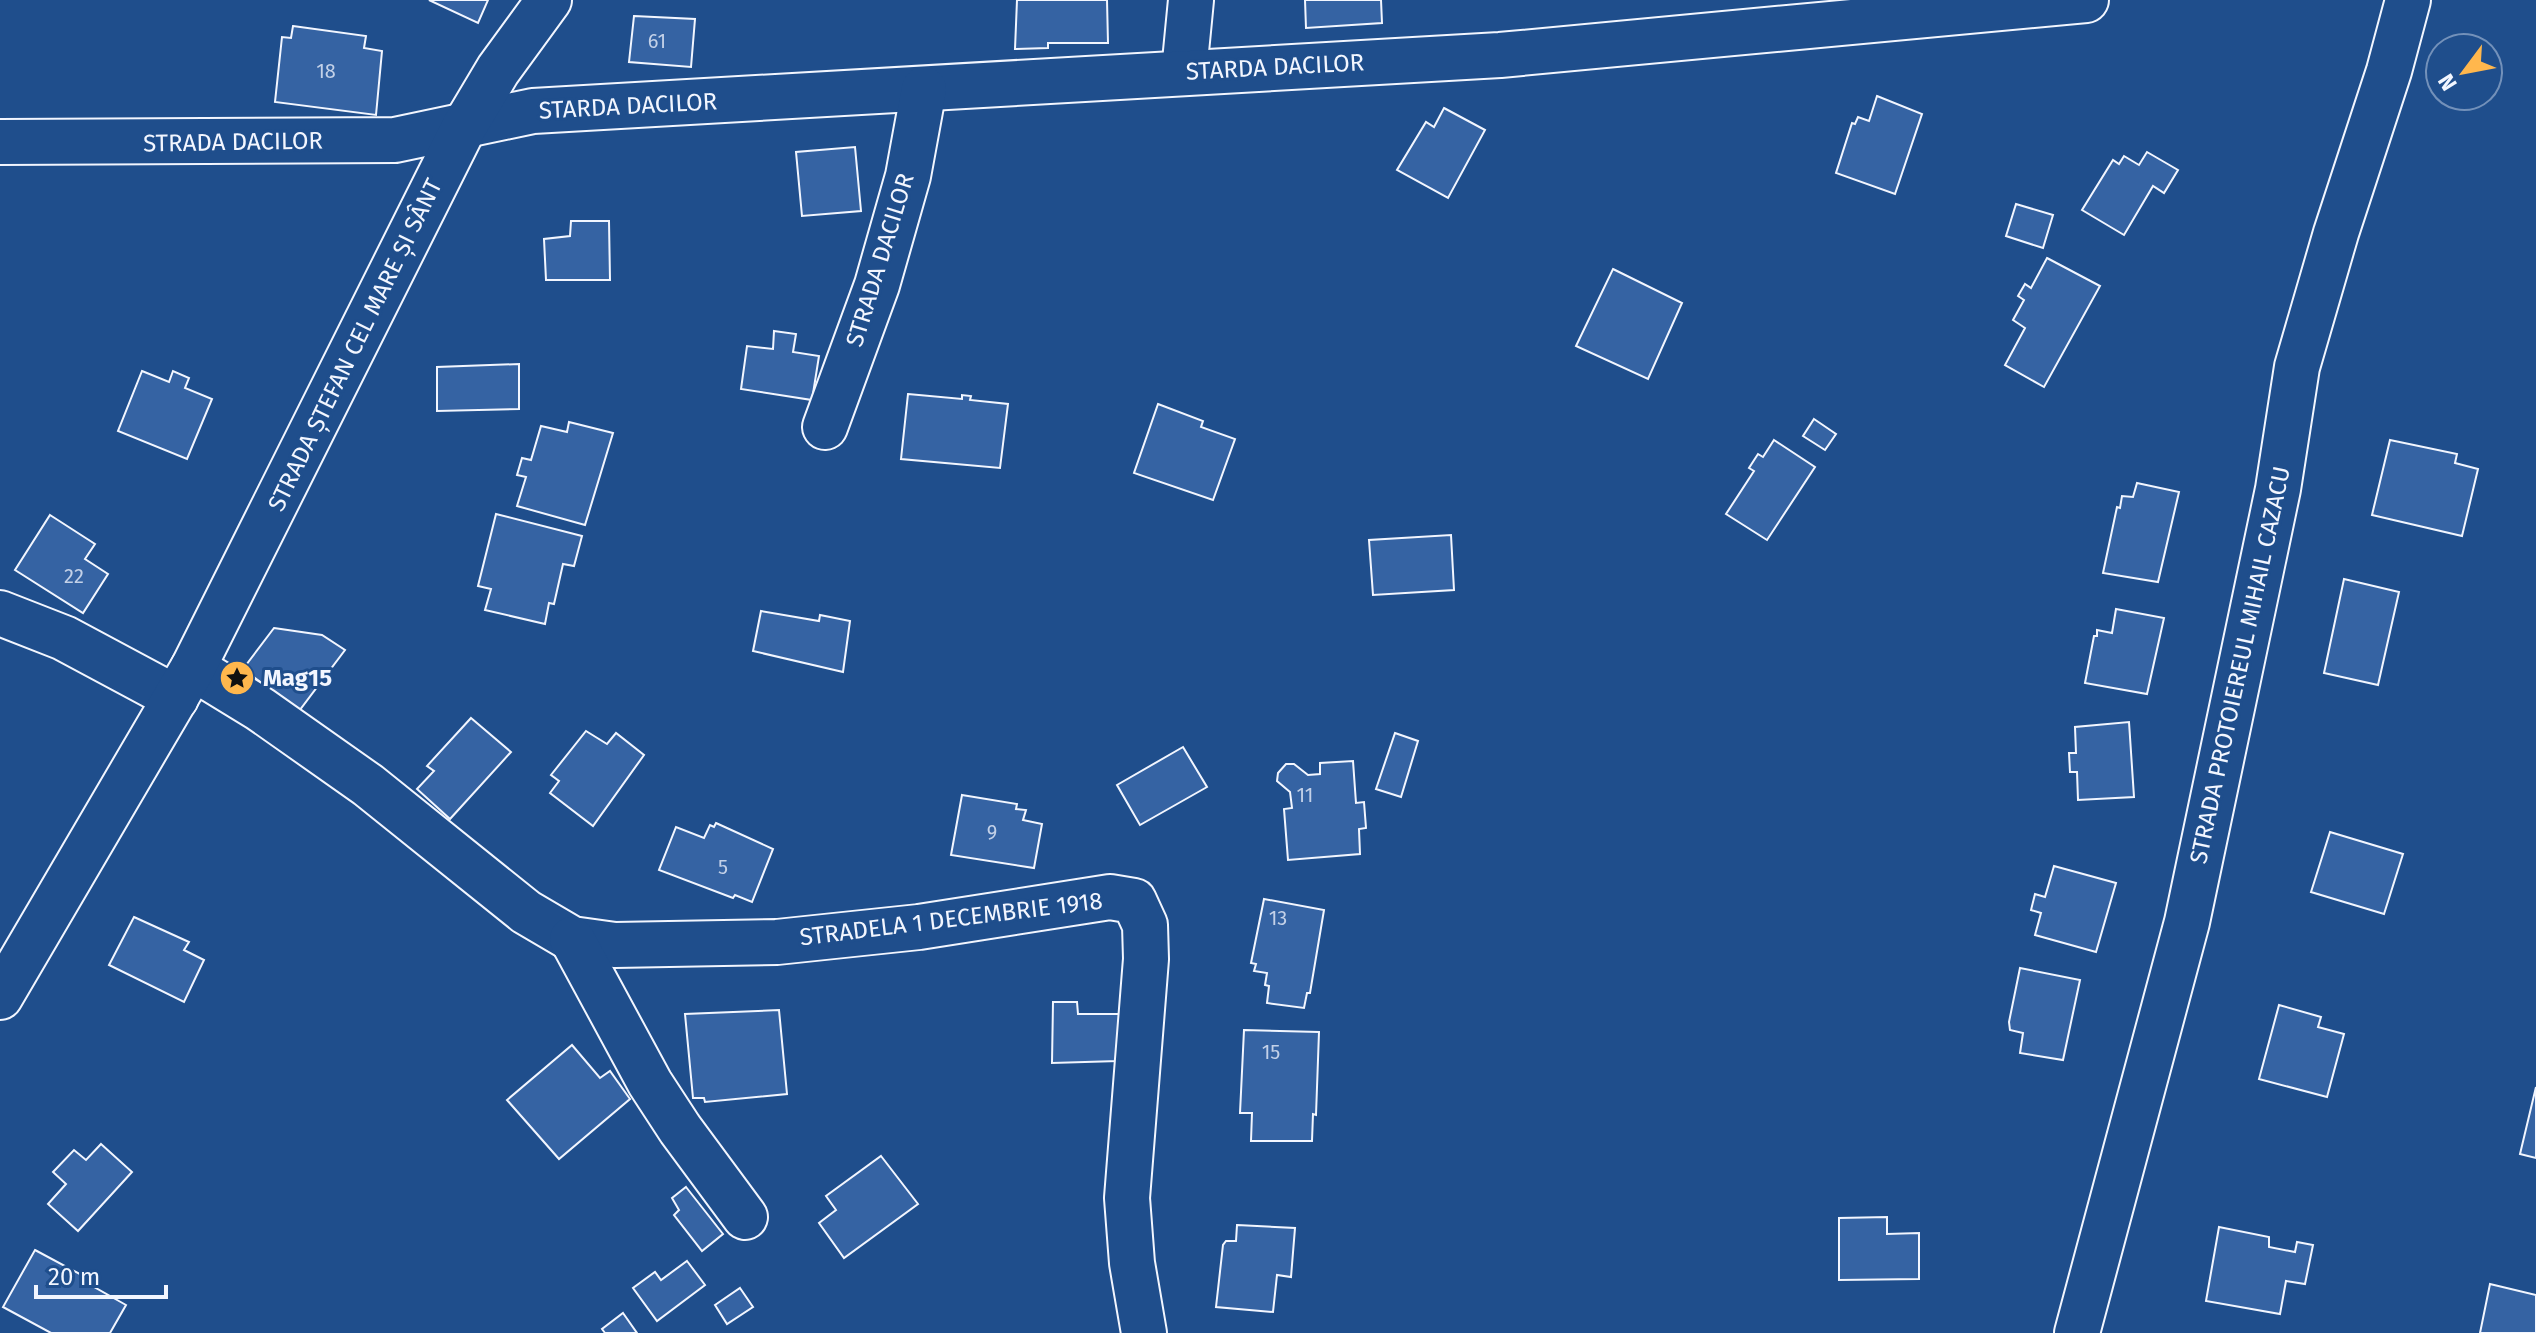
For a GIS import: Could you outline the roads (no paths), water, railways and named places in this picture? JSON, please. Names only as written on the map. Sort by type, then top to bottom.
[{"type":"street","name":"STRADA ȘTEFAN CEL MARE ȘI SÂNT","points":[[0,997],[184,683],[315,430],[464,127],[498,70],[549,0]]},
{"type":"street","points":[[1184,72],[1191,0]]},
{"type":"street","name":"STARDA DACILOR","points":[[464,127],[533,111],[1500,55],[2086,0]]},
{"type":"street","name":"STRADA PROTOIEREUL MIHAIL CAZACU","points":[[2077,1333],[2187,922],[2278,489],[2297,367],[2408,0]]},
{"type":"street","name":"STRADA DACILOR","points":[[825,427],[877,285],[908,176],[924,89]]},
{"type":"street","name":"STRADA DACILOR","points":[[0,142],[395,140],[464,127]]},
{"type":"street","points":[[0,613],[184,683]]},
{"type":"street","name":"STRADELA 1 DECEMBRIE 1918","points":[[184,683],[260,709],[368,785],[526,912],[572,939],[615,945],[777,942],[919,927],[1110,897],[1134,901],[1145,925],[1146,959],[1127,1198],[1132,1263],[1144,1333]]},
{"type":"street","points":[[572,939],[650,1083],[745,1217]]},
{"type":"place","name":"Mag15","points":[[237,678]]}]
